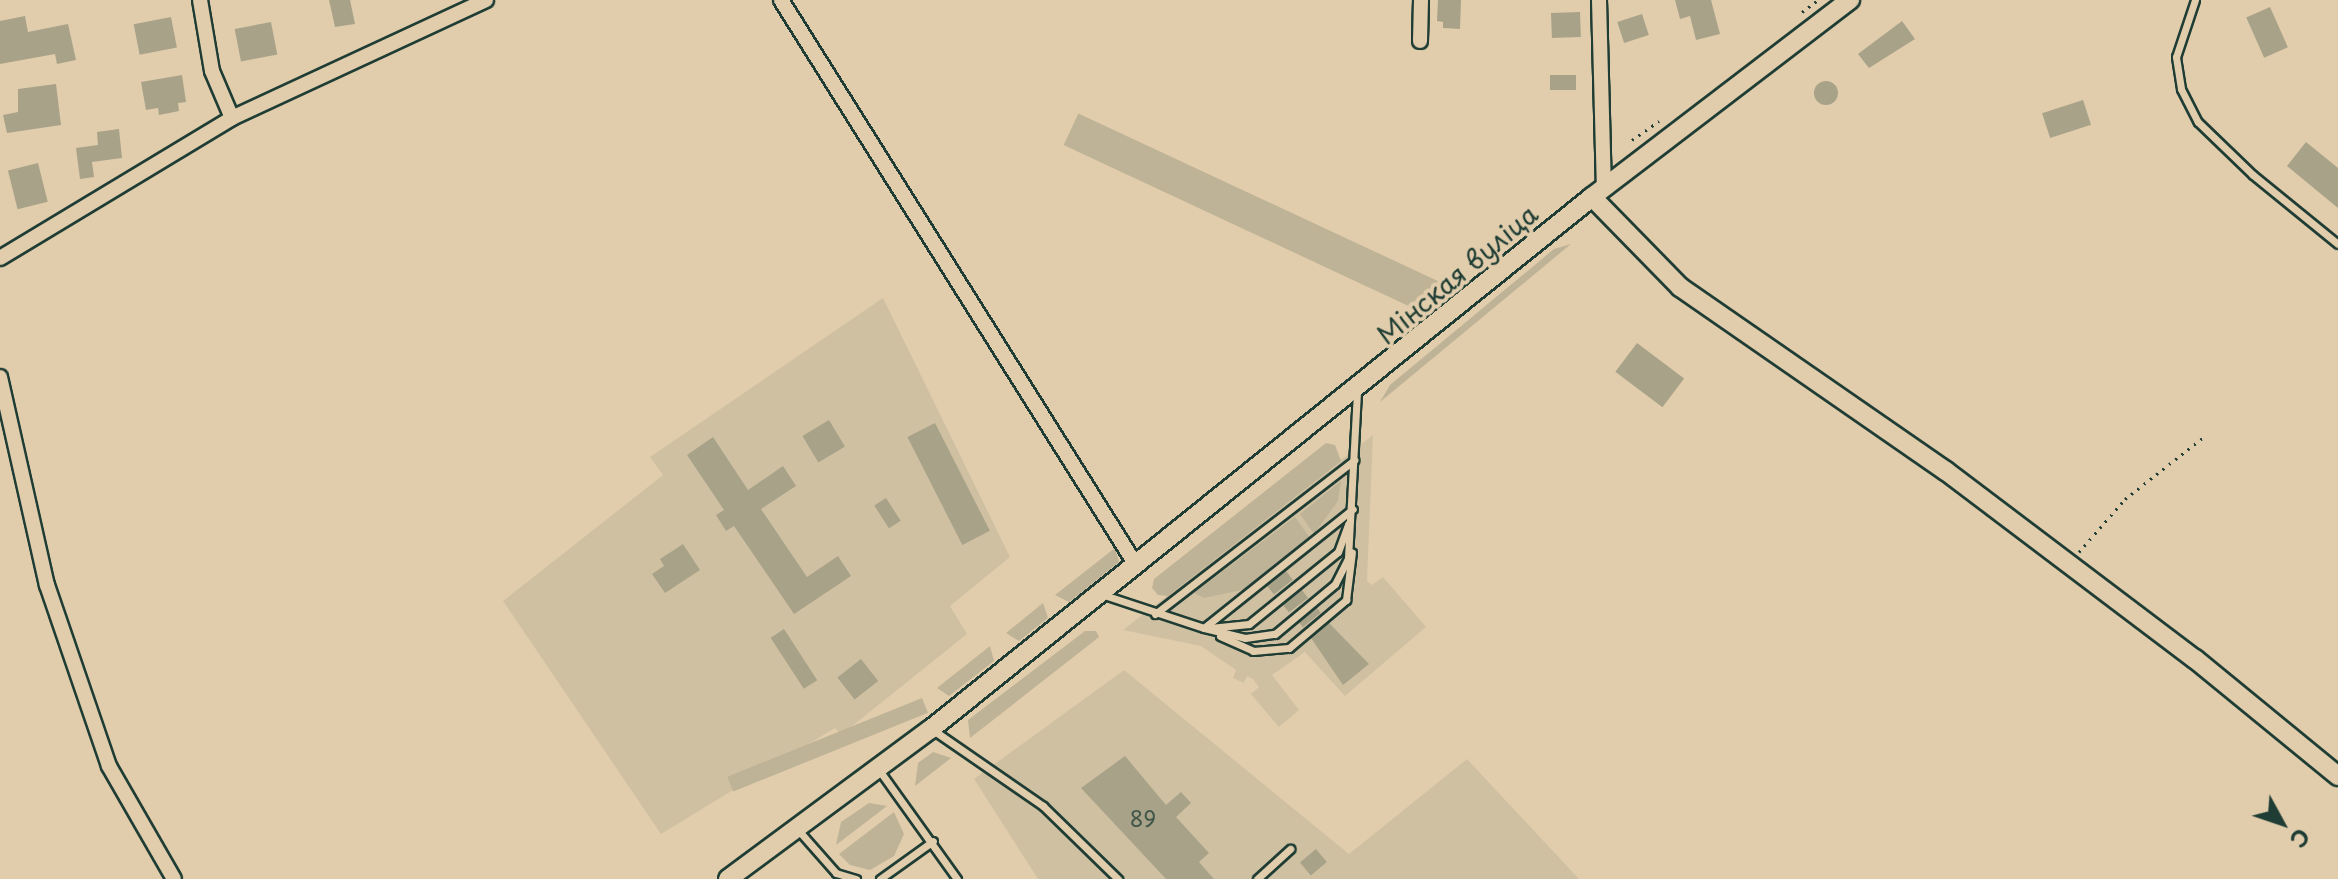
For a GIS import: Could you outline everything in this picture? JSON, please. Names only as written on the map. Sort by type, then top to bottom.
[{"type":"street","points":[[200,0],[212,71],[232,118]]},
{"type":"street","points":[[0,258],[232,118],[463,4],[486,0]]},
{"type":"street","points":[[781,0],[1136,565]]},
{"type":"street","points":[[1420,41],[1421,0]]},
{"type":"street","points":[[1599,0],[1598,192],[1680,287],[1946,471],[2067,566],[2195,659],[2338,776]]},
{"type":"street","name":"Мінская вуліца","points":[[728,879],[799,831],[931,729],[1357,391],[1598,192],[1850,0]]},
{"type":"street","points":[[0,377],[47,585],[109,766],[174,879]]},
{"type":"lane","points":[[2195,0],[2176,57],[2181,89],[2198,122],[2253,175],[2338,244]]},
{"type":"lane","points":[[1204,628],[1253,651],[1289,648],[1346,600],[1357,391]]},
{"type":"lane","points":[[1155,614],[1354,460]]},
{"type":"lane","points":[[1204,628],[1353,509]]},
{"type":"lane","points":[[1101,594],[1155,614],[1245,638],[1275,634],[1335,584],[1348,558],[1353,509]]},
{"type":"lane","points":[[1204,628],[1249,624],[1338,552],[1353,509]]},
{"type":"lane","points":[[931,729],[1043,806],[1118,879]]},
{"type":"lane","points":[[878,769],[933,841],[957,879]]},
{"type":"lane","points":[[799,831],[836,873],[856,879]]},
{"type":"lane","points":[[880,879],[933,841]]},
{"type":"lane","points":[[1257,879],[1290,849]]},
{"type":"path","points":[[2067,566],[2125,499],[2205,436]]},
{"type":"shaded area","points":[[1078,113],[1440,282],[1425,314],[1064,145]]},
{"type":"shaded area","points":[[1571,244],[1380,402],[1390,385],[1554,249]]},
{"type":"shaded area","points":[[883,298],[1010,557],[950,606],[967,634],[841,735],[835,728],[661,834],[503,601],[663,475],[650,457]]},
{"type":"shaded area","points":[[1373,435],[1367,581],[1372,585],[1383,577],[1426,627],[1345,696],[1305,652],[1272,675],[1299,710],[1279,727],[1251,694],[1259,687],[1253,679],[1247,676],[1244,683],[1233,678],[1236,670],[1201,646],[1123,630]]},
{"type":"shaded area","points":[[1326,443],[1335,445],[1341,461],[1168,596],[1158,595],[1152,588],[1154,579]]},
{"type":"shaded area","points":[[1341,481],[1338,501],[1314,534],[1300,514]]},
{"type":"shaded area","points":[[1295,517],[1310,538],[1246,589],[1204,598],[1194,593]]},
{"type":"shaded area","points":[[1115,548],[1119,562],[1069,602],[1055,595]]},
{"type":"shaded area","points":[[1043,603],[1048,618],[1019,641],[1006,633]]},
{"type":"shaded area","points":[[1085,631],[1096,631],[1099,637],[970,738],[968,720]]},
{"type":"shaded area","points":[[990,646],[994,661],[949,696],[937,688]]},
{"type":"shaded area","points":[[1124,670],[1349,854],[1467,759],[1579,879],[1038,879],[974,779]]},
{"type":"shaded area","points":[[922,698],[928,713],[733,792],[727,777]]},
{"type":"shaded area","points":[[933,752],[951,758],[915,786],[918,763]]},
{"type":"shaded area","points":[[869,803],[887,806],[836,845],[841,822]]},
{"type":"shaded area","points":[[894,812],[904,834],[894,856],[870,870],[850,865],[839,854]]},
{"type":"building","points":[[329,0],[350,0],[355,24],[335,27]]},
{"type":"building","points":[[1438,0],[1461,0],[1460,29],[1443,28],[1443,22],[1437,21]]},
{"type":"building","points":[[1675,0],[1711,0],[1720,34],[1696,40],[1690,16],[1680,19]]},
{"type":"building","points":[[2270,7],[2288,47],[2264,58],[2246,18]]},
{"type":"building","points":[[1580,12],[1581,37],[1552,38],[1551,13]]},
{"type":"building","points":[[1642,14],[1649,35],[1624,43],[1617,22]]},
{"type":"building","points":[[25,16],[28,32],[68,24],[76,60],[57,64],[55,54],[0,64],[0,21]]},
{"type":"building","points":[[171,17],[177,47],[140,55],[134,24]]},
{"type":"building","points":[[1902,21],[1915,39],[1869,68],[1858,54]]},
{"type":"building","points":[[271,22],[277,54],[241,61],[235,29]]},
{"type":"building","points":[[182,75],[186,102],[178,103],[179,111],[159,115],[158,108],[146,110],[141,82]]},
{"type":"building","points":[[1550,75],[1576,75],[1576,90],[1550,90]]},
{"type":"building","points":[[1826,81],[1835,84],[1838,93],[1835,102],[1826,105],[1817,102],[1814,93],[1817,84]]},
{"type":"building","points":[[56,84],[61,125],[7,133],[3,115],[18,112],[18,89]]},
{"type":"building","points":[[2083,100],[2091,125],[2050,138],[2042,113]]},
{"type":"building","points":[[119,129],[122,158],[92,162],[94,177],[80,179],[76,148],[98,145],[97,132]]},
{"type":"building","points":[[2306,142],[2338,168],[2338,208],[2287,166]]},
{"type":"building","points":[[38,163],[48,202],[18,209],[8,170]]},
{"type":"building","points":[[1637,343],[1684,379],[1662,407],[1615,372]]},
{"type":"building","points":[[829,420],[845,447],[818,463],[802,436]]},
{"type":"building","points":[[935,423],[990,531],[962,545],[907,437]]},
{"type":"building","points":[[713,437],[748,490],[783,466],[796,486],[761,509],[807,577],[838,556],[851,576],[794,614],[734,526],[726,531],[716,515],[724,510],[687,455]]},
{"type":"building","points":[[886,498],[901,521],[889,528],[874,506]]},
{"type":"building","points":[[683,544],[700,570],[665,593],[652,574],[664,566],[660,559]]},
{"type":"building","points":[[1286,571],[1293,580],[1274,594],[1267,586]]},
{"type":"building","points":[[1302,590],[1308,598],[1289,612],[1283,604]]},
{"type":"building","points":[[1317,608],[1321,613],[1303,627],[1299,622]]},
{"type":"building","points":[[1329,623],[1369,664],[1343,685],[1311,638]]},
{"type":"building","points":[[784,629],[817,680],[804,689],[771,638]]},
{"type":"building","points":[[861,659],[878,681],[855,700],[837,677]]},
{"type":"building","points":[[1125,756],[1166,805],[1181,792],[1191,803],[1176,817],[1209,853],[1199,862],[1214,879],[1166,879],[1081,788]]},
{"type":"building","points":[[1316,849],[1327,862],[1311,876],[1300,862]]}]
